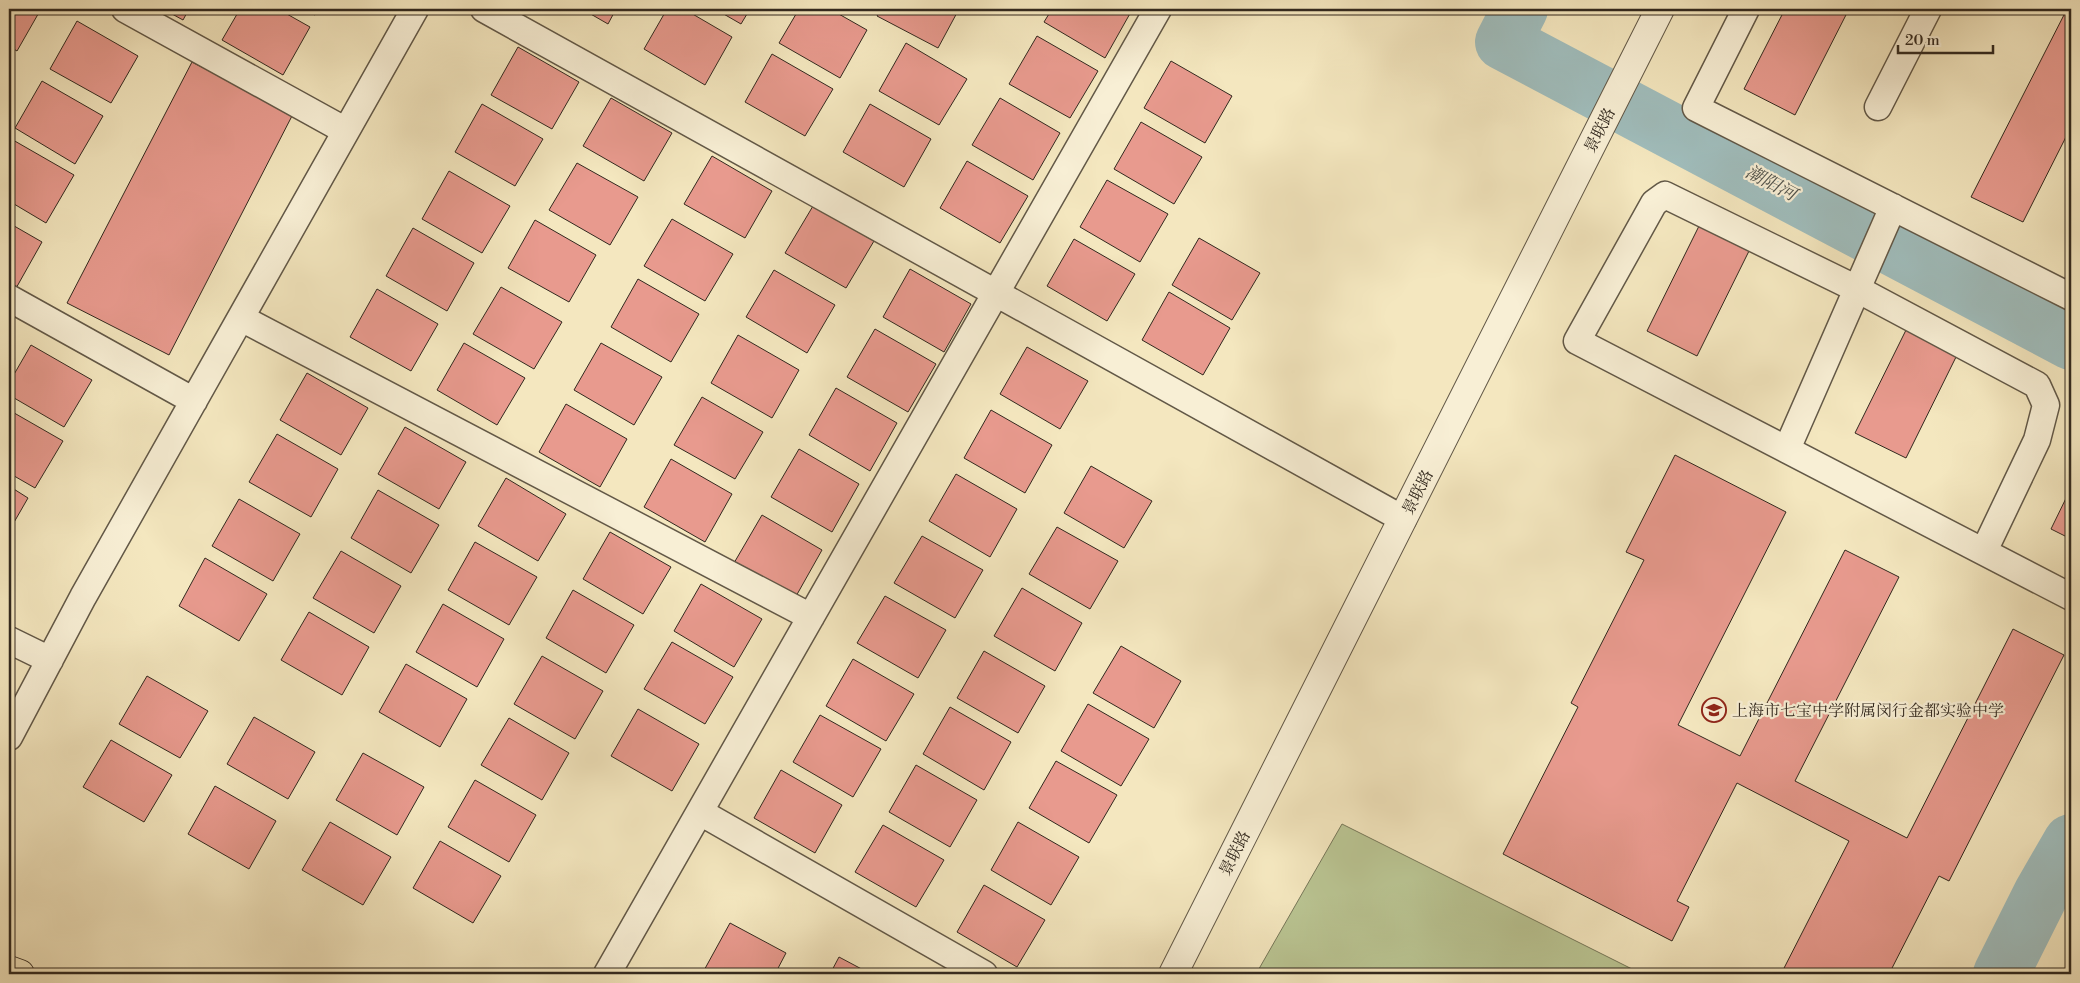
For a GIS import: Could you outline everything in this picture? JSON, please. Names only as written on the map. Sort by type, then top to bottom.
[{"type":"main road","points":[[9,970],[20,974]]},
{"type":"street","points":[[125,9],[346,131]]},
{"type":"street","points":[[9,737],[194,401],[415,9]]},
{"type":"street","points":[[484,9],[1403,519]]},
{"type":"street","points":[[607,974],[1158,9]]},
{"type":"street","name":"景联路","points":[[1173,974],[1660,9]]},
{"type":"street","points":[[1746,9],[1696,108],[2071,297]]},
{"type":"street","points":[[1878,107],[1928,9]]},
{"type":"street","points":[[1984,551],[2036,440],[2046,406],[2037,385],[1859,284],[1665,195],[1654,203],[1577,341],[2071,597]]},
{"type":"street","points":[[1787,450],[1893,207]]},
{"type":"street","points":[[9,298],[194,401]]},
{"type":"street","points":[[241,318],[811,617]]},
{"type":"street","points":[[9,640],[50,660]]},
{"type":"street","points":[[700,812],[984,974]]},
{"type":"green space","points":[[1342,824],[1642,974],[1256,974]]},
{"type":"building","points":[[9,9],[41,9],[17,51],[9,46]]},
{"type":"building","points":[[163,9],[189,9],[183,20]]},
{"type":"building","points":[[240,9],[278,9],[310,27],[283,75],[222,40]]},
{"type":"building","points":[[304,9],[318,9],[315,15]]},
{"type":"building","points":[[582,9],[616,9],[608,24]]},
{"type":"building","points":[[667,9],[684,9],[732,37],[705,85],[644,49]]},
{"type":"building","points":[[715,9],[750,9],[741,24]]},
{"type":"building","points":[[799,9],[830,9],[867,30],[840,78],[779,43]]},
{"type":"building","points":[[881,9],[959,9],[938,48],[877,16]]},
{"type":"building","points":[[1052,9],[1132,10],[1105,58],[1044,22]]},
{"type":"building","points":[[1785,9],[1849,9],[1795,115],[1744,89]]},
{"type":"building","points":[[2067,9],[2071,9],[2071,127],[2023,222],[1971,197]]},
{"type":"building","points":[[77,21],[138,56],[111,103],[50,69]]},
{"type":"building","points":[[1037,36],[1098,71],[1070,118],[1009,84]]},
{"type":"building","points":[[906,43],[967,79],[939,125],[879,91]]},
{"type":"building","points":[[518,47],[579,82],[552,129],[491,95]]},
{"type":"building","points":[[772,54],[833,89],[805,136],[745,102]]},
{"type":"building","points":[[1171,61],[1232,96],[1205,143],[1144,108]]},
{"type":"building","points":[[192,62],[293,114],[169,355],[67,303]]},
{"type":"building","points":[[42,81],[103,116],[75,164],[15,128]]},
{"type":"building","points":[[611,98],[672,133],[644,181],[583,146]]},
{"type":"building","points":[[1000,98],[1060,133],[1033,180],[972,145]]},
{"type":"building","points":[[482,104],[543,139],[515,186],[455,152]]},
{"type":"building","points":[[870,104],[931,139],[904,187],[843,152]]},
{"type":"building","points":[[1141,122],[1202,157],[1174,204],[1114,169]]},
{"type":"building","points":[[13,140],[74,175],[46,223],[9,201],[9,148]]},
{"type":"building","points":[[712,156],[772,191],[745,238],[684,204]]},
{"type":"building","points":[[967,161],[1028,196],[1000,243],[940,208]]},
{"type":"building","points":[[577,163],[638,197],[610,245],[549,210]]},
{"type":"building","points":[[449,171],[510,206],[482,253],[422,219]]},
{"type":"building","points":[[1107,180],[1168,214],[1140,262],[1080,227]]},
{"type":"building","points":[[813,206],[874,241],[846,288],[785,253]]},
{"type":"building","points":[[672,219],[733,254],[705,301],[644,266]]},
{"type":"building","points":[[535,220],[596,255],[569,302],[508,268]]},
{"type":"building","points":[[9,223],[42,242],[15,290],[9,286]]},
{"type":"building","points":[[1700,224],[1750,249],[1697,356],[1647,331]]},
{"type":"building","points":[[413,228],[474,263],[447,311],[386,276]]},
{"type":"building","points":[[1199,238],[1260,273],[1232,320],[1172,285]]},
{"type":"building","points":[[1074,239],[1135,274],[1107,321],[1047,286]]},
{"type":"building","points":[[910,269],[971,304],[944,352],[883,317]]},
{"type":"building","points":[[774,270],[835,305],[807,353],[746,317]]},
{"type":"building","points":[[638,279],[699,314],[671,362],[611,327]]},
{"type":"building","points":[[501,287],[562,322],[534,369],[473,334]]},
{"type":"building","points":[[377,289],[438,324],[411,371],[350,337]]},
{"type":"building","points":[[1169,292],[1230,328],[1203,375],[1142,340]]},
{"type":"building","points":[[1908,326],[1959,351],[1906,458],[1855,433]]},
{"type":"building","points":[[875,329],[936,364],[908,412],[847,377]]},
{"type":"building","points":[[738,335],[799,370],[772,418],[711,383]]},
{"type":"building","points":[[464,343],[525,378],[497,425],[437,390]]},
{"type":"building","points":[[601,343],[662,377],[634,425],[574,390]]},
{"type":"building","points":[[31,345],[92,380],[64,427],[9,395],[9,383]]},
{"type":"building","points":[[1027,347],[1088,381],[1060,429],[1000,394]]},
{"type":"building","points":[[307,373],[368,408],[341,455],[280,420]]},
{"type":"building","points":[[836,388],[897,423],[870,471],[809,435]]},
{"type":"building","points":[[702,397],[763,432],[735,479],[674,445]]},
{"type":"building","points":[[566,404],[627,439],[600,487],[539,452]]},
{"type":"building","points":[[9,410],[63,441],[35,488],[9,473]]},
{"type":"building","points":[[991,410],[1052,445],[1025,493],[964,458]]},
{"type":"building","points":[[405,427],[466,462],[439,509],[378,474]]},
{"type":"building","points":[[277,434],[338,469],[311,517],[249,482]]},
{"type":"building","points":[[799,449],[859,484],[832,532],[771,497]]},
{"type":"building","points":[[1675,455],[1786,512],[1678,725],[1740,756],[1845,550],[1899,577],[1795,781],[1907,838],[2013,629],[2064,655],[1949,881],[1939,876],[1889,974],[1781,974],[1849,841],[1737,783],[1677,901],[1689,907],[1672,941],[1503,854],[1578,707],[1571,703],[1644,560],[1626,552]]},
{"type":"building","points":[[671,459],[732,494],[705,542],[644,507]]},
{"type":"building","points":[[1091,466],[1152,501],[1124,548],[1064,513]]},
{"type":"building","points":[[956,474],[1017,509],[990,557],[929,521]]},
{"type":"building","points":[[506,478],[566,514],[538,561],[478,526]]},
{"type":"building","points":[[9,486],[28,498],[9,531]]},
{"type":"building","points":[[2071,488],[2071,539],[2051,529]]},
{"type":"building","points":[[378,490],[439,525],[411,573],[351,538]]},
{"type":"building","points":[[239,499],[300,534],[273,581],[212,546]]},
{"type":"building","points":[[762,515],[822,550],[795,598],[734,563]]},
{"type":"building","points":[[1057,527],[1118,561],[1090,609],[1029,574]]},
{"type":"building","points":[[610,532],[671,567],[643,614],[583,579]]},
{"type":"building","points":[[922,536],[983,570],[955,618],[894,583]]},
{"type":"building","points":[[475,542],[537,577],[509,625],[448,590]]},
{"type":"building","points":[[341,551],[401,586],[374,633],[313,598]]},
{"type":"building","points":[[205,558],[267,594],[239,641],[179,606]]},
{"type":"building","points":[[701,584],[762,619],[734,667],[674,631]]},
{"type":"building","points":[[1022,588],[1082,623],[1055,671],[994,636]]},
{"type":"building","points":[[573,590],[634,625],[606,673],[546,638]]},
{"type":"building","points":[[885,596],[946,630],[918,678],[857,643]]},
{"type":"building","points":[[443,604],[504,639],[477,687],[416,652]]},
{"type":"building","points":[[309,612],[369,647],[342,695],[281,660]]},
{"type":"building","points":[[672,642],[733,677],[705,724],[644,689]]},
{"type":"building","points":[[1121,646],[1181,681],[1154,728],[1093,693]]},
{"type":"building","points":[[984,651],[1045,686],[1018,733],[957,698]]},
{"type":"building","points":[[542,656],[603,691],[575,739],[514,704]]},
{"type":"building","points":[[853,659],[914,694],[886,741],[826,706]]},
{"type":"building","points":[[406,664],[467,699],[440,747],[379,712]]},
{"type":"building","points":[[147,676],[208,711],[180,758],[119,724]]},
{"type":"building","points":[[1088,704],[1149,739],[1121,786],[1061,751]]},
{"type":"building","points":[[950,707],[1011,742],[984,790],[923,754]]},
{"type":"building","points":[[638,709],[699,744],[672,791],[611,756]]},
{"type":"building","points":[[820,715],[881,749],[853,797],[793,762]]},
{"type":"building","points":[[254,717],[315,752],[288,799],[227,764]]},
{"type":"building","points":[[509,718],[569,753],[542,800],[481,765]]},
{"type":"building","points":[[111,740],[172,775],[144,822],[83,787]]},
{"type":"building","points":[[363,753],[424,787],[397,835],[336,800]]},
{"type":"building","points":[[1056,761],[1117,795],[1089,843],[1029,808]]},
{"type":"building","points":[[916,765],[977,800],[950,847],[889,812]]},
{"type":"building","points":[[781,770],[842,805],[815,853],[754,818]]},
{"type":"building","points":[[475,780],[536,815],[509,862],[448,827]]},
{"type":"building","points":[[215,786],[276,821],[249,869],[188,834]]},
{"type":"building","points":[[330,822],[391,857],[363,905],[302,870]]},
{"type":"building","points":[[1018,822],[1079,857],[1051,905],[991,870]]},
{"type":"building","points":[[883,825],[944,860],[916,907],[855,872]]},
{"type":"building","points":[[440,841],[501,876],[473,923],[413,888]]},
{"type":"building","points":[[984,885],[1045,920],[1017,967],[957,932]]},
{"type":"building","points":[[730,923],[786,953],[775,974],[702,974]]},
{"type":"building","points":[[839,957],[871,974],[830,974]]},
{"type":"waterway","name":"潮阳河","points":[[1520,9],[1503,42],[2071,342]]},
{"type":"waterway","points":[[2001,974],[2041,894],[2071,842]]},
{"type":"place","name":"上海市七宝中学附属闵行金都实验中学","points":[[1714,710]]}]
